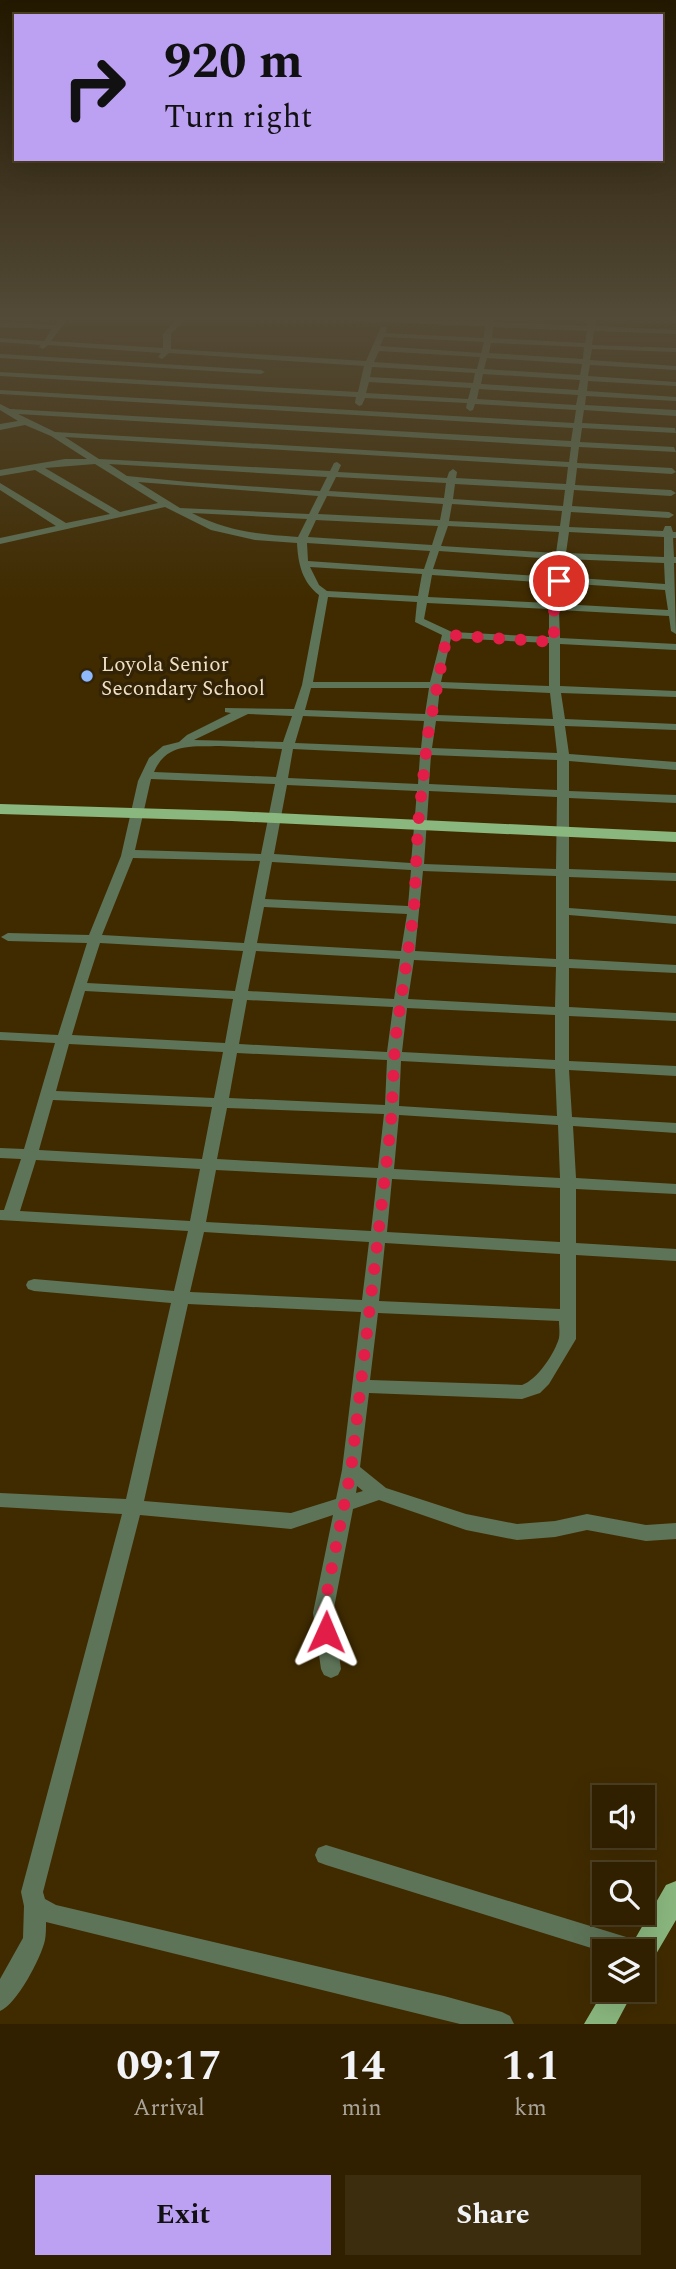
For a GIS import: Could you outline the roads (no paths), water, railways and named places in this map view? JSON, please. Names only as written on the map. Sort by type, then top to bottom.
[{"type":"main road","points":[[0,809],[136,812],[676,836]]},
{"type":"main road","points":[[649,1939],[676,1895]]},
{"type":"street","points":[[95,460],[128,412]]},
{"type":"street","points":[[181,510],[199,498],[225,444],[246,412]]},
{"type":"street","points":[[328,412],[675,429]]},
{"type":"street","points":[[469,412],[444,523],[427,573],[421,622],[447,635],[676,647]]},
{"type":"street","points":[[361,1386],[522,1392],[534,1388],[543,1379],[566,1339],[568,1182],[562,1067],[563,757],[555,689],[554,607],[580,412]]},
{"type":"street","points":[[646,412],[676,415],[672,511],[673,574],[670,587],[676,631]]},
{"type":"street","points":[[13,413],[461,439],[675,446]]},
{"type":"street","points":[[13,413],[166,504],[228,532],[353,543],[673,561]]},
{"type":"street","points":[[356,414],[333,473],[302,539],[303,564],[315,587],[324,594],[672,613]]},
{"type":"street","points":[[0,427],[26,422]]},
{"type":"street","points":[[54,435],[574,466],[674,465]]},
{"type":"street","points":[[0,473],[95,460],[571,487],[673,487]]},
{"type":"street","points":[[37,467],[119,515]]},
{"type":"street","points":[[122,478],[199,498],[314,516],[672,535]]},
{"type":"street","points":[[0,486],[65,527]]},
{"type":"street","points":[[199,498],[323,495],[568,509],[672,511]]},
{"type":"street","points":[[0,531],[5,540],[166,504]]},
{"type":"street","points":[[353,543],[364,519]]},
{"type":"street","points":[[303,564],[670,587]]},
{"type":"street","points":[[0,1999],[16,1976],[34,1939],[35,1906],[32,1892],[134,1507],[210,1165],[233,1047],[239,994],[276,818],[288,746],[307,685],[324,594]]},
{"type":"street","points":[[331,1669],[323,1613],[351,1470],[386,1172],[400,1002],[414,910],[418,825],[430,712],[447,635]]},
{"type":"street","points":[[307,685],[435,685],[676,694]]},
{"type":"street","points":[[229,710],[430,712],[455,718],[676,727]]},
{"type":"street","points":[[181,746],[191,737],[247,711]]},
{"type":"street","points":[[676,766],[563,757],[220,743],[181,746],[163,751],[155,757],[148,775],[136,812],[128,854],[110,893],[94,939],[31,1154],[5,1216],[676,1255]]},
{"type":"street","points":[[148,775],[676,799]]},
{"type":"street","points":[[128,854],[268,857],[416,867],[676,877]]},
{"type":"street","points":[[258,903],[414,910]]},
{"type":"street","points":[[562,911],[676,920]]},
{"type":"street","points":[[8,937],[676,968]]},
{"type":"street","points":[[80,988],[676,1017]]},
{"type":"street","points":[[0,1036],[676,1071]]},
{"type":"street","points":[[48,1095],[392,1110],[676,1128]]},
{"type":"street","points":[[0,1153],[676,1189]]},
{"type":"street","points":[[34,1285],[181,1298],[568,1315]]},
{"type":"street","points":[[351,1470],[379,1493],[466,1522],[517,1532],[555,1530],[587,1522],[646,1533],[676,1531]]},
{"type":"street","points":[[0,1500],[134,1507],[291,1521],[379,1493]]},
{"type":"street","points":[[326,1855],[597,1939]]},
{"type":"street","points":[[35,1906],[54,1915],[502,2024]]},
{"type":"place","name":"Loyola Senior Secondary School","points":[[87,676]]}]
